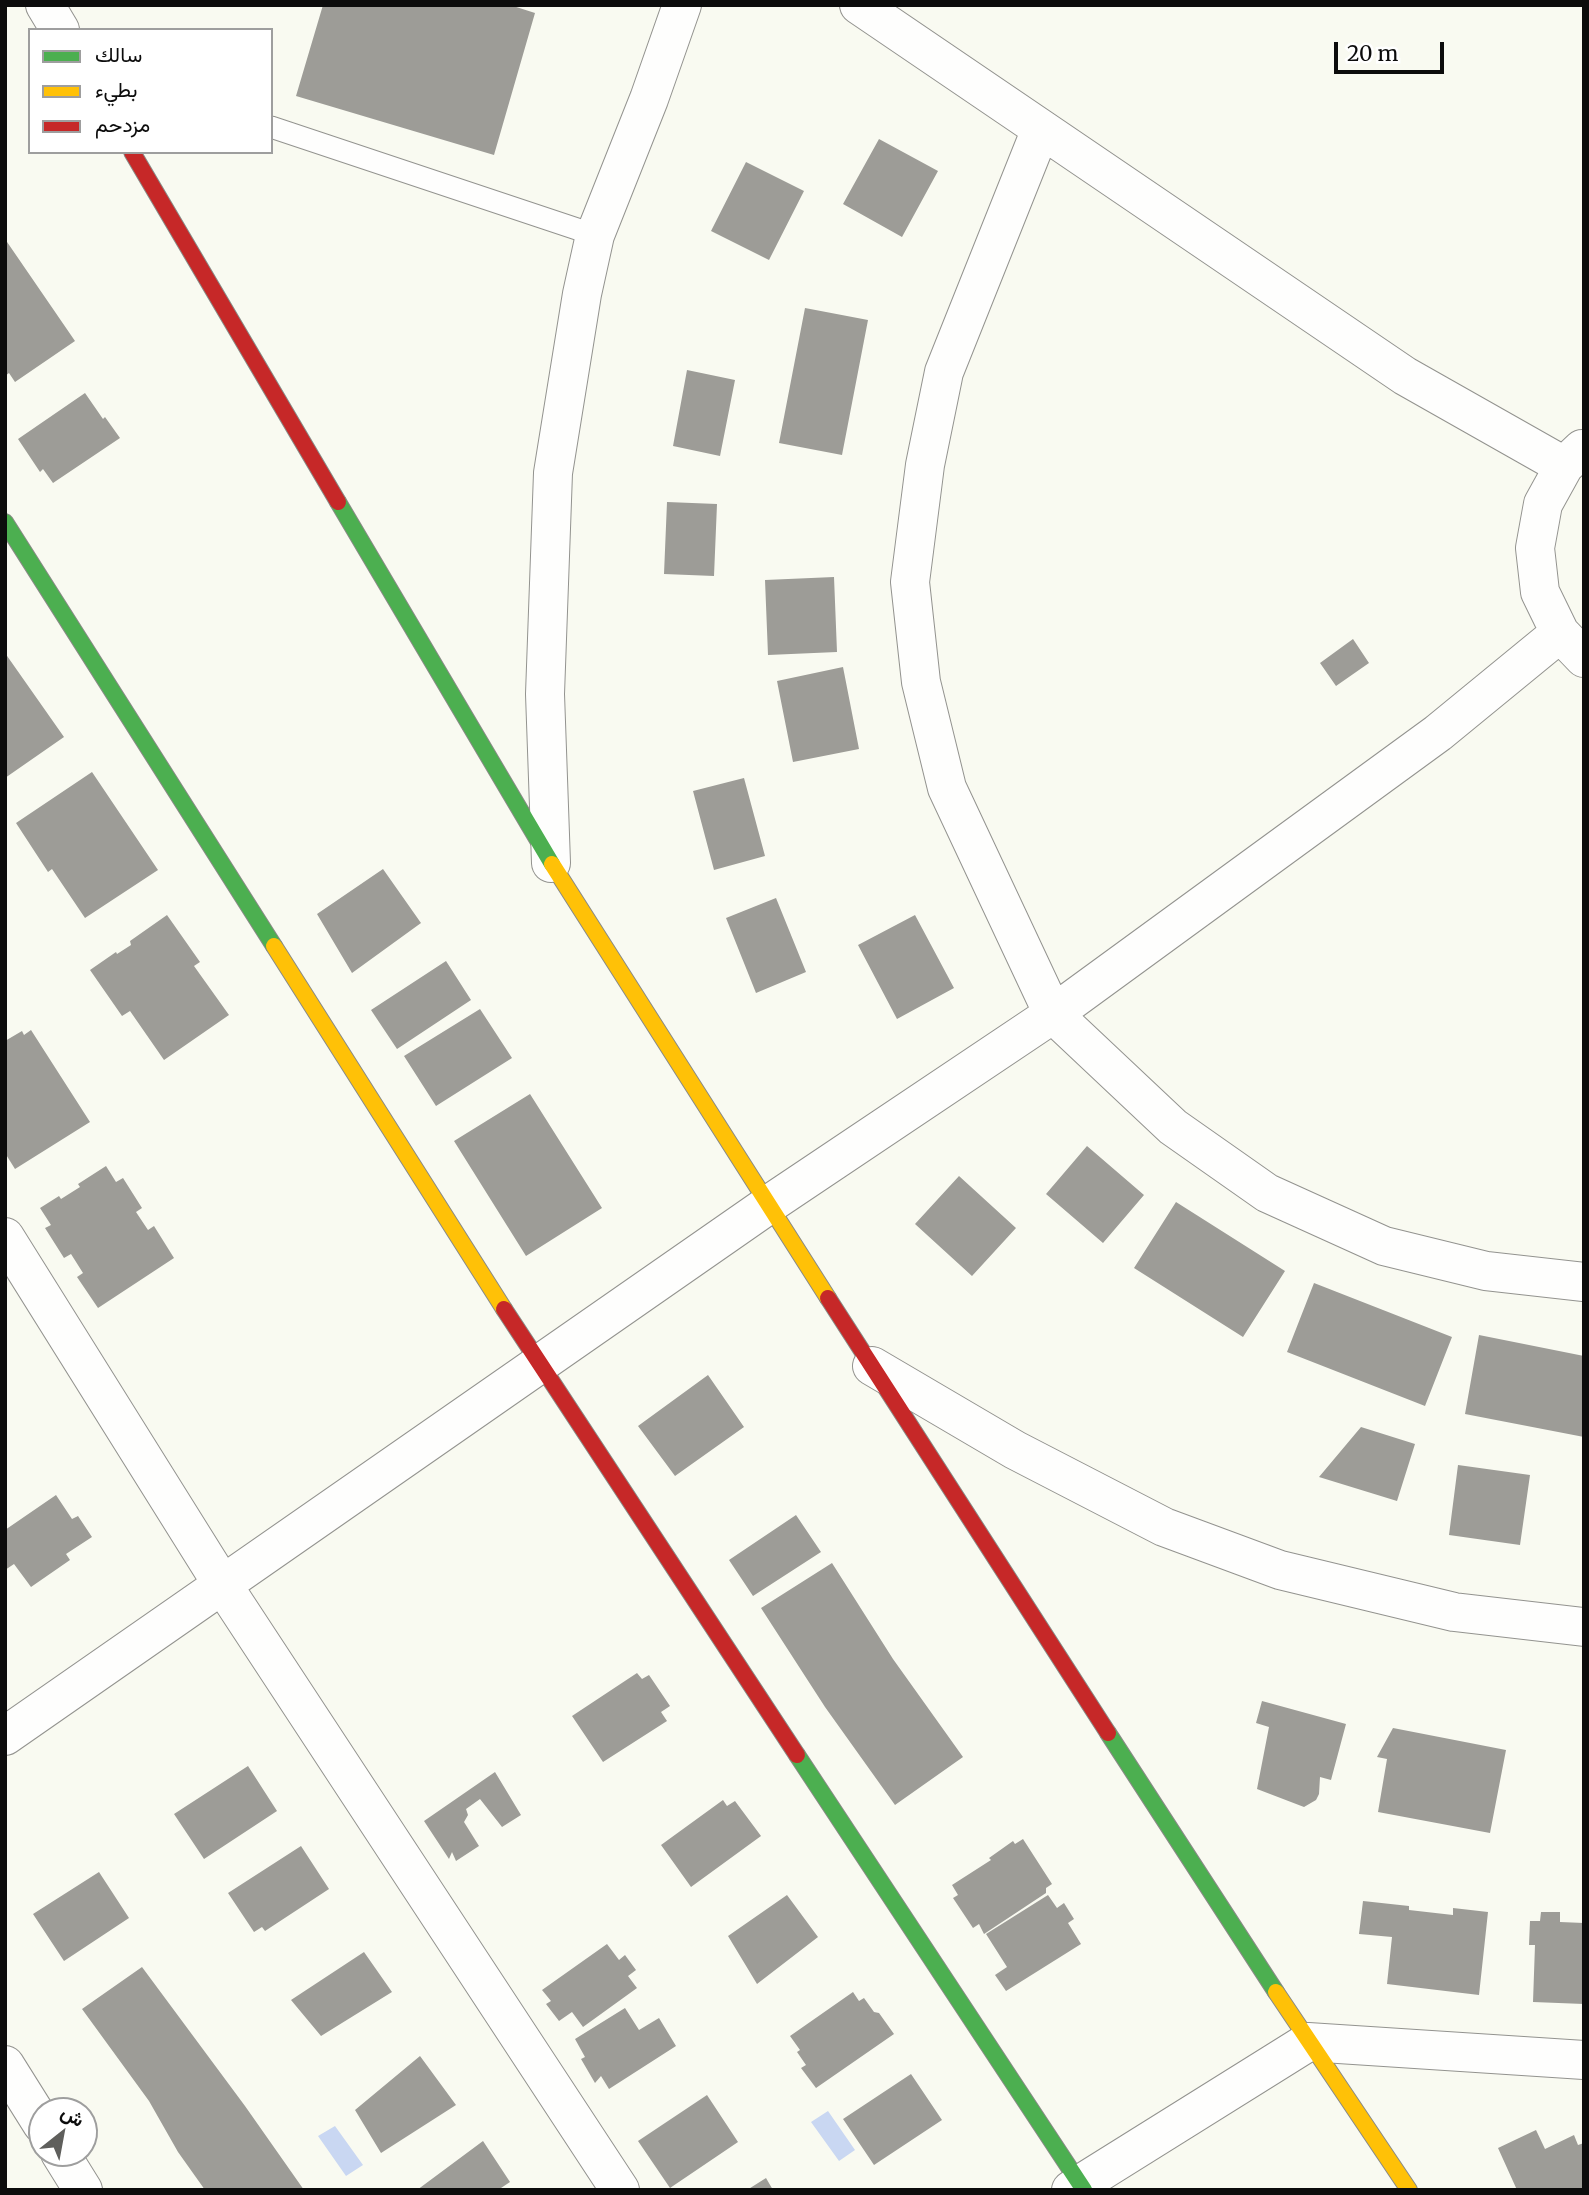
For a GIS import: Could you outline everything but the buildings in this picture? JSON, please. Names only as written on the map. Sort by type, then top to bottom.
[{"type":"street","points":[[45,5],[59,28]]},
{"type":"street","points":[[551,863],[545,694],[553,473],[582,294],[595,235],[649,99],[682,5]]},
{"type":"street","points":[[5,1736],[768,1205],[1053,1014],[1438,733],[1572,645],[1541,592],[1535,548],[1543,505],[1574,457],[1405,376],[859,5]]},
{"type":"street","points":[[1041,129],[944,372],[925,465],[910,582],[921,681],[947,789],[1053,1014],[1172,1127],[1267,1193],[1384,1246],[1486,1271],[1584,1282]]},
{"type":"street","points":[[133,154],[551,863],[768,1205],[1308,2042],[1409,2190]]},
{"type":"street","points":[[5,522],[539,1364],[1079,2188],[1308,2042],[1584,2060]]},
{"type":"street","points":[[5,1237],[222,1584],[620,2190]]},
{"type":"street","points":[[872,1366],[1015,1450],[1177,1532],[1280,1570],[1454,1612],[1584,1627]]},
{"type":"street","points":[[5,2065],[28,2102]]},
{"type":"street","points":[[69,2167],[83,2190]]},
{"type":"lane","points":[[273,128],[595,235]]},
{"type":"water","points":[[828,2111],[855,2150],[839,2161],[811,2122]]},
{"type":"water","points":[[335,2126],[363,2165],[346,2176],[318,2136]]},
{"type":"traffic: fast","points":[[338,502],[552,864]]},
{"type":"traffic: fast","points":[[5,522],[274,946]]},
{"type":"traffic: fast","points":[[1108,1733],[1276,1992]]},
{"type":"traffic: fast","points":[[797,1755],[1084,2190]]},
{"type":"traffic: slow","points":[[552,864],[828,1298]]},
{"type":"traffic: slow","points":[[274,946],[504,1309]]},
{"type":"traffic: slow","points":[[1276,1992],[1409,2190]]},
{"type":"traffic: jam","points":[[133,154],[338,502]]},
{"type":"traffic: jam","points":[[828,1298],[1108,1733]]},
{"type":"traffic: jam","points":[[504,1309],[797,1755]]}]
